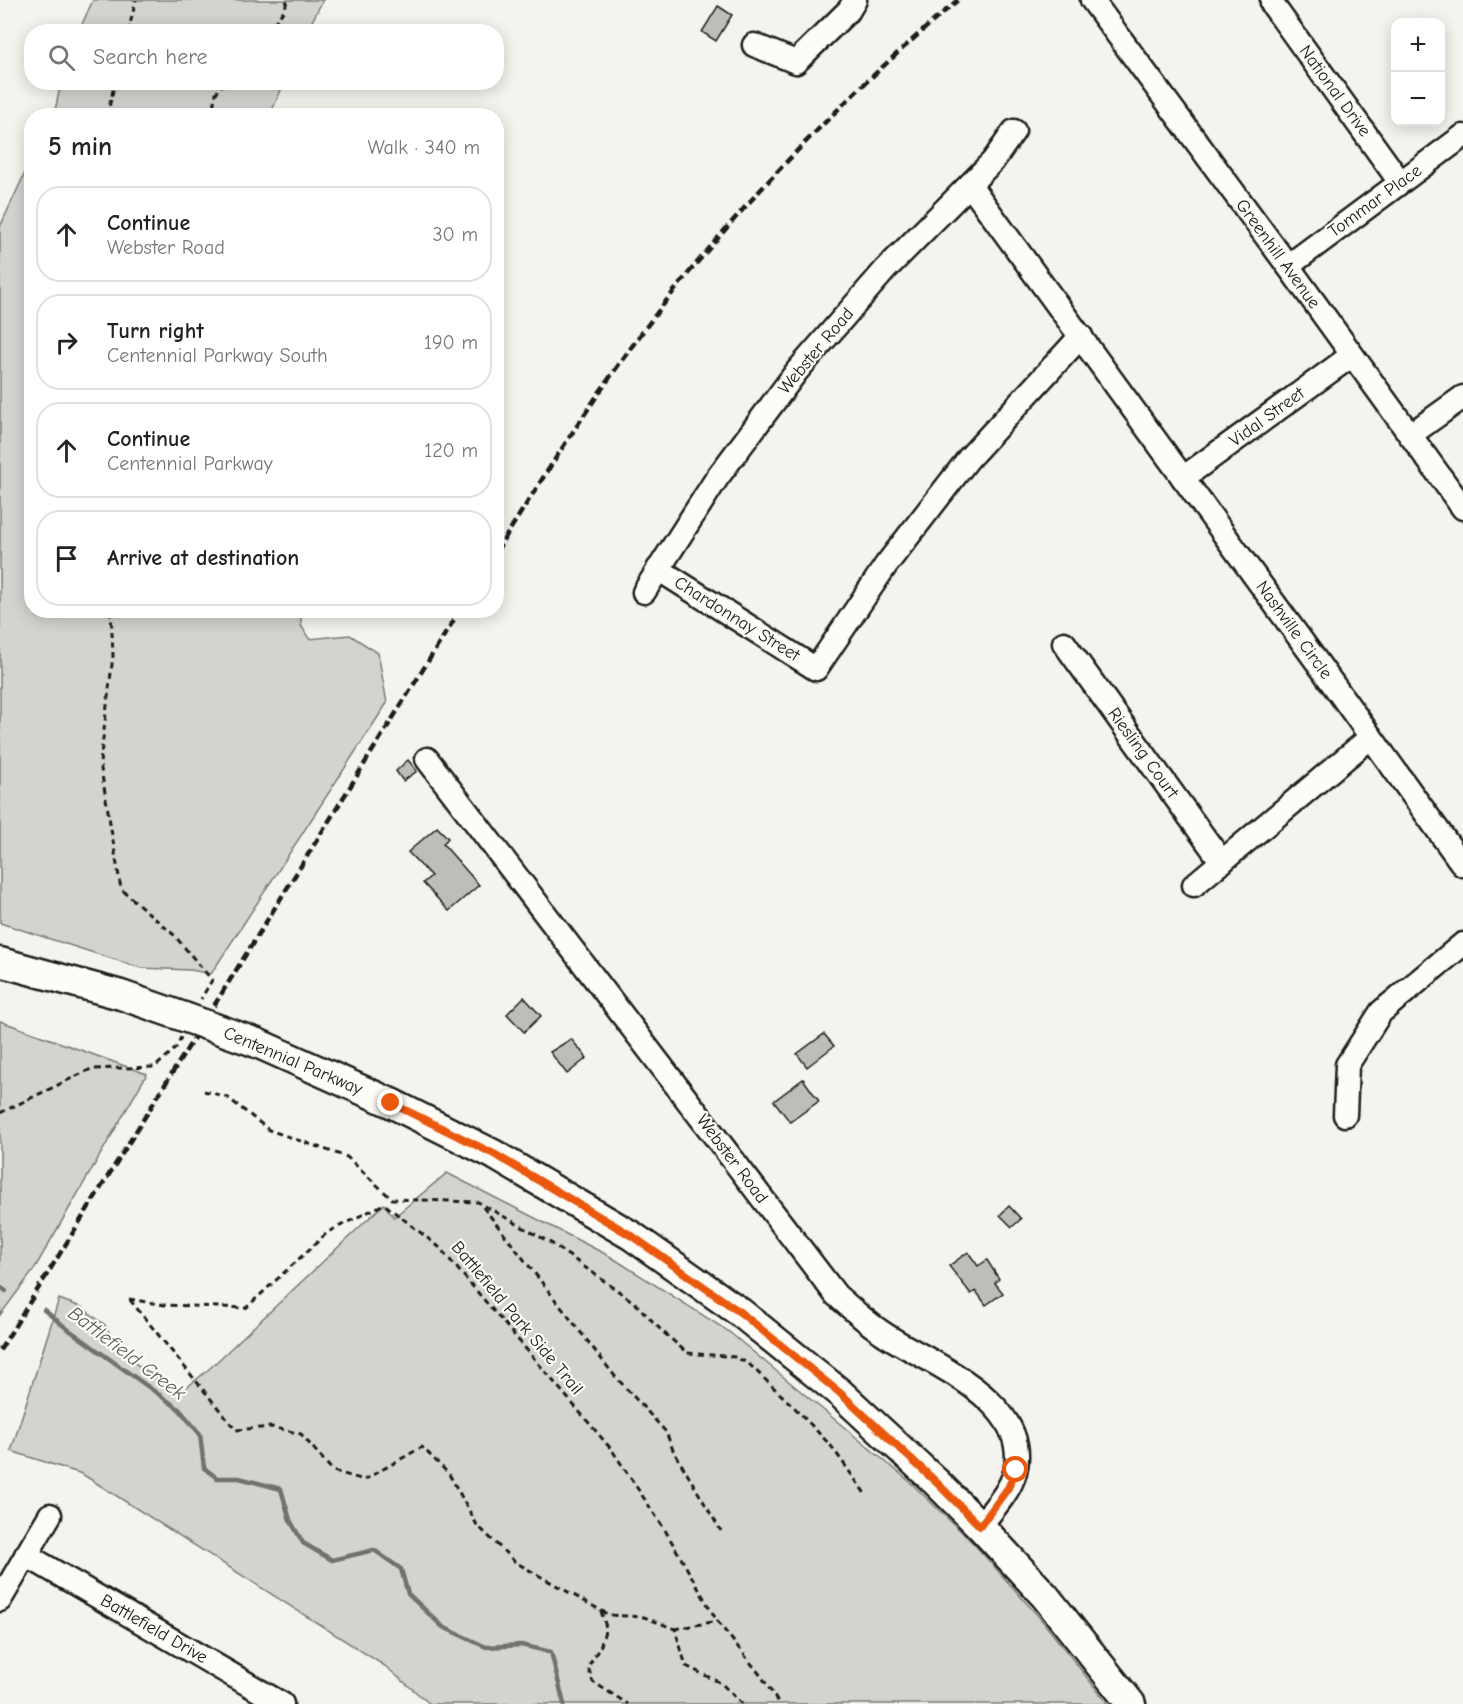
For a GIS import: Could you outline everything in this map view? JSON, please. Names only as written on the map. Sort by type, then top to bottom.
[{"type":"main road","name":"Centennial Parkway","points":[[0,962],[121,995],[257,1043],[391,1103],[494,1154],[632,1236],[741,1313],[840,1393],[936,1482],[1045,1596],[1131,1704]]},
{"type":"street","points":[[754,45],[796,62],[849,10],[855,0]]},
{"type":"street","name":"Greenhill Avenue","points":[[1092,0],[1463,508]]},
{"type":"street","name":"National Drive","points":[[1272,0],[1272,4],[1400,182]]},
{"type":"street","name":"Webster Road","points":[[644,592],[717,478],[797,371],[885,270],[993,161],[1014,131]]},
{"type":"street","name":"Tommar Place","points":[[1288,266],[1463,136]]},
{"type":"street","name":"Nashville Circle","points":[[970,185],[1463,866]]},
{"type":"street","name":"Chardonnay Street","points":[[658,569],[816,669],[886,565],[969,458],[1081,336]]},
{"type":"street","name":"Vidal Street","points":[[1183,478],[1352,356]]},
{"type":"street","points":[[1410,435],[1463,397]]},
{"type":"street","name":"Riesling Court","points":[[1064,643],[1222,862]]},
{"type":"street","points":[[1194,885],[1371,737]]},
{"type":"street","name":"Webster Road","points":[[428,759],[836,1294],[854,1311],[893,1340],[953,1374],[976,1390],[997,1409],[1009,1424],[1016,1443],[1016,1470],[1008,1488],[980,1526]]},
{"type":"street","points":[[1344,1115],[1347,1065],[1382,1012],[1463,944]]},
{"type":"street","points":[[0,1600],[50,1515]]},
{"type":"street","name":"Battlefield Drive","points":[[26,1555],[282,1704]]},
{"type":"path","points":[[130,24],[136,0]]},
{"type":"path","points":[[273,24],[285,9],[286,0]]},
{"type":"path","points":[[109,108],[113,90]]},
{"type":"path","points":[[212,108],[218,90]]},
{"type":"path","points":[[111,618],[113,656],[100,763],[121,889],[174,935],[212,980]]},
{"type":"path","points":[[0,1113],[91,1069],[155,1067],[176,1048]]},
{"type":"path","points":[[204,1091],[226,1097],[269,1130],[347,1157],[392,1199],[478,1203],[551,1243],[635,1303],[687,1353],[736,1357],[748,1364],[832,1447],[866,1495]]},
{"type":"path","name":"Battlefield Park Side Trail","points":[[600,1610],[515,1562],[477,1526],[449,1474],[422,1447],[364,1480],[333,1471],[301,1434],[272,1427],[236,1430],[129,1299],[165,1305],[246,1308],[328,1232],[384,1204],[440,1246],[612,1450],[665,1530],[717,1621],[762,1677],[779,1704]]},
{"type":"path","points":[[482,1205],[615,1375],[666,1432],[673,1450],[721,1532]]},
{"type":"path","points":[[600,1610],[609,1615],[645,1617],[675,1629],[717,1621]]},
{"type":"path","points":[[600,1610],[606,1627],[601,1645],[588,1667],[593,1682],[628,1704]]},
{"type":"path","points":[[675,1629],[686,1666],[721,1683],[742,1704]]},
{"type":"shaded area","points":[[93,0],[323,0],[311,24],[82,24]]},
{"type":"shaded area","points":[[59,90],[281,90],[273,108],[55,108]]},
{"type":"shaded area","points":[[24,175],[24,618],[301,618],[301,625],[309,639],[350,635],[378,653],[387,703],[211,974],[191,970],[141,968],[0,923],[0,227]]},
{"type":"shaded area","points":[[0,1021],[147,1074],[33,1271],[0,1315]]},
{"type":"shaded area","points":[[447,1173],[611,1257],[728,1331],[909,1481],[973,1543],[1040,1618],[1108,1704],[430,1704],[385,1666],[82,1474],[11,1451],[59,1299],[81,1307],[105,1325],[121,1354],[180,1393],[209,1369],[384,1204],[394,1217]]},
{"type":"building","points":[[718,6],[732,15],[716,41],[702,32]]},
{"type":"building","points":[[408,760],[417,771],[403,781],[396,771]]},
{"type":"building","points":[[437,827],[448,838],[443,844],[479,885],[449,911],[423,883],[431,876],[408,852]]},
{"type":"building","points":[[524,997],[541,1016],[524,1032],[507,1014]]},
{"type":"building","points":[[824,1034],[834,1046],[807,1067],[797,1054]]},
{"type":"building","points":[[571,1039],[587,1058],[567,1074],[550,1052]]},
{"type":"building","points":[[803,1079],[819,1101],[790,1122],[774,1101]]},
{"type":"building","points":[[1009,1206],[1021,1219],[1012,1227],[1000,1215]]},
{"type":"building","points":[[968,1252],[978,1266],[987,1260],[999,1279],[995,1283],[1003,1293],[986,1305],[976,1291],[971,1294],[949,1266]]},
{"type":"waterway","name":"Battlefield Creek","points":[[0,1287],[6,1291]]},
{"type":"waterway","name":"Battlefield Creek","points":[[44,1310],[179,1409],[200,1434],[204,1468],[217,1478],[239,1478],[281,1489],[290,1520],[303,1543],[332,1560],[374,1550],[401,1569],[408,1594],[443,1627],[486,1647],[521,1645],[551,1652],[564,1704]]},
{"type":"railway","points":[[504,539],[593,401],[690,271],[761,189],[837,110],[958,0]]},
{"type":"railway","points":[[0,1350],[455,618]]},
{"type":"route","points":[[391,1103],[494,1154],[632,1236],[741,1313],[840,1393],[980,1526],[1008,1488],[1016,1470]]}]
